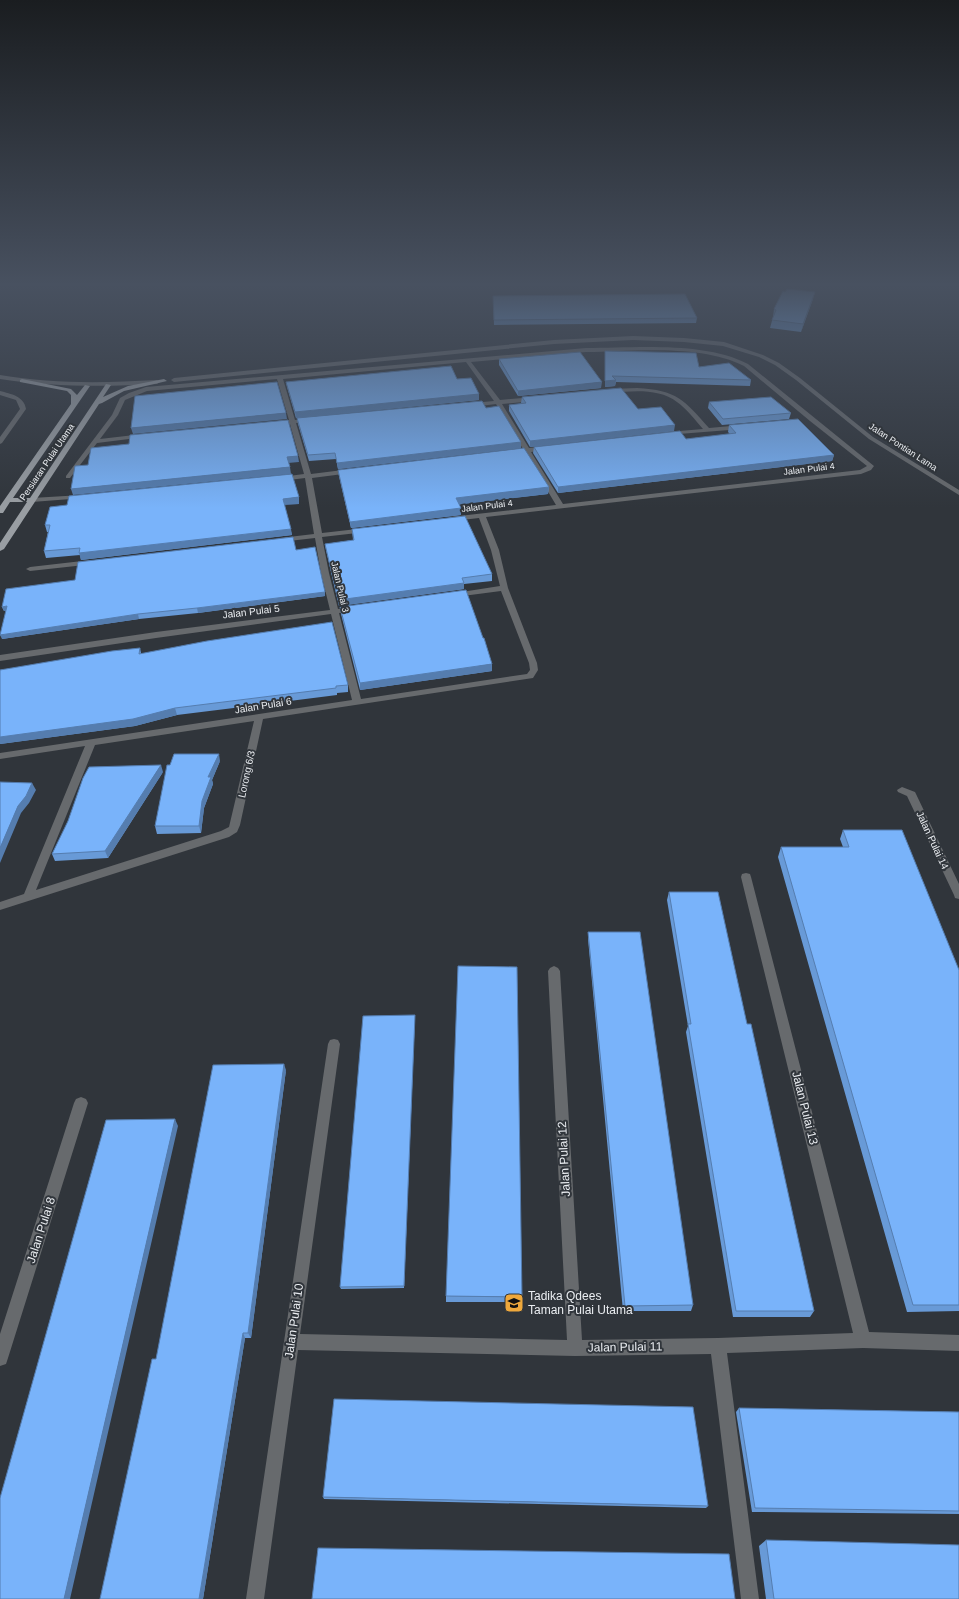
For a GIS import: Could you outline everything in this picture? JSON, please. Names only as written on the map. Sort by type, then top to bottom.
[{"type":"main road","points":[[22,381],[69,390],[73,392],[76,398],[74,405]]},
{"type":"main road","points":[[92,409],[109,394],[116,391],[164,381]]},
{"type":"main road","name":"Persiaran Pulai Utama","points":[[0,549],[108,385]]},
{"type":"main road","name":"Persiaran Pulai Utama","points":[[0,511],[4,501],[87,386]]},
{"type":"main road","points":[[4,501],[32,500]]},
{"type":"street","name":"Jalan Pontian Lama","points":[[0,377],[22,381],[87,386],[164,381],[378,360]]},
{"type":"street","name":"Jalan Pulai 4","points":[[468,361],[483,360]]},
{"type":"street","name":"Jalan Pulai 4","points":[[443,520],[869,469],[871,466],[808,421],[746,365],[738,360]]},
{"type":"street","name":"Jalan Pontian Lama","points":[[768,360],[798,379],[871,438],[959,493]]},
{"type":"street","points":[[68,477],[96,441],[114,415],[122,400],[135,392],[146,389],[468,361],[498,402],[561,507]]},
{"type":"street","name":"Jalan Pulai 3","points":[[280,378],[308,476],[325,573],[357,702]]},
{"type":"street","points":[[603,392],[642,390],[662,393],[678,399],[707,430]]},
{"type":"street","points":[[0,393],[19,398],[23,404],[23,409],[0,442]]},
{"type":"street","points":[[466,405],[543,398]]},
{"type":"street","points":[[269,424],[316,420]]},
{"type":"street","points":[[660,435],[746,426]]},
{"type":"street","points":[[96,441],[151,436]]},
{"type":"street","points":[[503,453],[550,447]]},
{"type":"street","points":[[277,479],[355,470]]},
{"type":"street","points":[[32,500],[89,497]]},
{"type":"street","points":[[443,597],[504,588],[495,550],[482,516]]},
{"type":"street","points":[[272,541],[373,529]]},
{"type":"street","points":[[30,569],[100,561]]},
{"type":"street","name":"Jalan Pulai 6","points":[[0,756],[530,676],[534,670],[533,663],[504,588]]},
{"type":"street","name":"Jalan Pulai 5","points":[[0,658],[156,635],[366,607]]},
{"type":"street","name":"Lorong 6/3","points":[[28,897],[225,834],[233,830],[258,717]]},
{"type":"street","points":[[0,906],[28,897],[91,743]]},
{"type":"street","name":"Jalan Pulai 14","points":[[902,790],[911,794],[959,895]]},
{"type":"street","name":"Jalan Pulai 13","points":[[746,877],[863,1340]]},
{"type":"street","name":"Jalan Pulai 12","points":[[554,971],[575,1348]]},
{"type":"street","name":"Jalan Pulai 10","points":[[255,1599],[334,1044]]},
{"type":"street","name":"Jalan Pulai 8","points":[[0,1358],[2,1343],[81,1103]]},
{"type":"street","name":"Jalan Pulai 11","points":[[292,1342],[575,1348],[718,1346],[863,1340],[959,1343]]},
{"type":"street","points":[[718,1346],[750,1599]]},
{"type":"building","points":[[499,360],[586,360],[602,382],[518,391]]},
{"type":"building","points":[[605,360],[697,360],[699,367],[729,363],[751,380],[612,376],[616,380],[605,381]]},
{"type":"building","points":[[451,366],[457,379],[471,378],[479,394],[295,412],[286,382]]},
{"type":"building","points":[[277,382],[286,413],[131,428],[135,396]]},
{"type":"building","points":[[621,388],[638,409],[661,407],[675,425],[530,441],[509,405],[526,403],[522,397]]},
{"type":"building","points":[[771,397],[791,413],[723,419],[709,402]]},
{"type":"building","points":[[482,401],[486,408],[499,406],[521,442],[337,463],[335,453],[308,455],[297,418]]},
{"type":"building","points":[[798,419],[834,455],[558,487],[534,447],[680,431],[686,439],[736,433],[729,425]]},
{"type":"building","points":[[288,420],[298,456],[287,457],[290,467],[71,489],[75,466],[88,465],[91,448],[129,444],[130,435]]},
{"type":"building","points":[[524,448],[549,487],[456,498],[461,508],[350,522],[338,470]]},
{"type":"building","points":[[292,474],[299,497],[283,499],[291,529],[79,553],[80,548],[44,551],[50,525],[45,525],[50,507],[67,505],[69,496]]},
{"type":"building","points":[[465,516],[492,574],[462,578],[464,583],[338,600],[325,544],[354,540],[352,529]]},
{"type":"building","points":[[293,537],[296,550],[315,547],[325,592],[138,614],[0,635],[7,606],[2,607],[6,589],[75,580],[78,562]]},
{"type":"building","points":[[466,590],[492,664],[360,683],[340,607]]},
{"type":"building","points":[[332,622],[348,685],[336,686],[336,688],[175,708],[133,719],[0,737],[0,670],[112,651],[140,648],[139,654],[207,641]]},
{"type":"building","points":[[174,754],[219,754],[208,777],[211,777],[202,801],[199,826],[155,826],[167,765],[170,765]]},
{"type":"building","points":[[161,765],[105,851],[52,854],[68,821],[83,778],[89,767]]},
{"type":"building","points":[[0,782],[32,783],[26,796],[18,806],[0,848]]},
{"type":"building","points":[[843,830],[902,830],[959,970],[959,1305],[913,1305],[781,847],[849,847]]},
{"type":"building","points":[[669,892],[718,892],[747,1024],[751,1024],[814,1311],[736,1311],[688,1024],[691,1024]]},
{"type":"building","points":[[588,932],[640,932],[693,1305],[625,1306]]},
{"type":"building","points":[[458,966],[517,967],[522,1297],[446,1296]]},
{"type":"building","points":[[415,1015],[404,1286],[340,1287],[363,1016]]},
{"type":"building","points":[[284,1064],[248,1333],[243,1333],[199,1599],[100,1599],[152,1359],[156,1359],[213,1065]]},
{"type":"building","points":[[175,1119],[64,1599],[0,1599],[0,1498],[106,1120]]},
{"type":"building","points":[[334,1399],[693,1407],[708,1506],[323,1497]]},
{"type":"building","points":[[739,1408],[959,1412],[959,1511],[755,1508]]},
{"type":"building","points":[[766,1540],[959,1545],[959,1599],[774,1599]]},
{"type":"building","points":[[318,1548],[729,1554],[735,1599],[312,1599]]},
{"type":"place","name":"Tadika Qdees Taman Pulai Utama","points":[[514,1303]]}]
